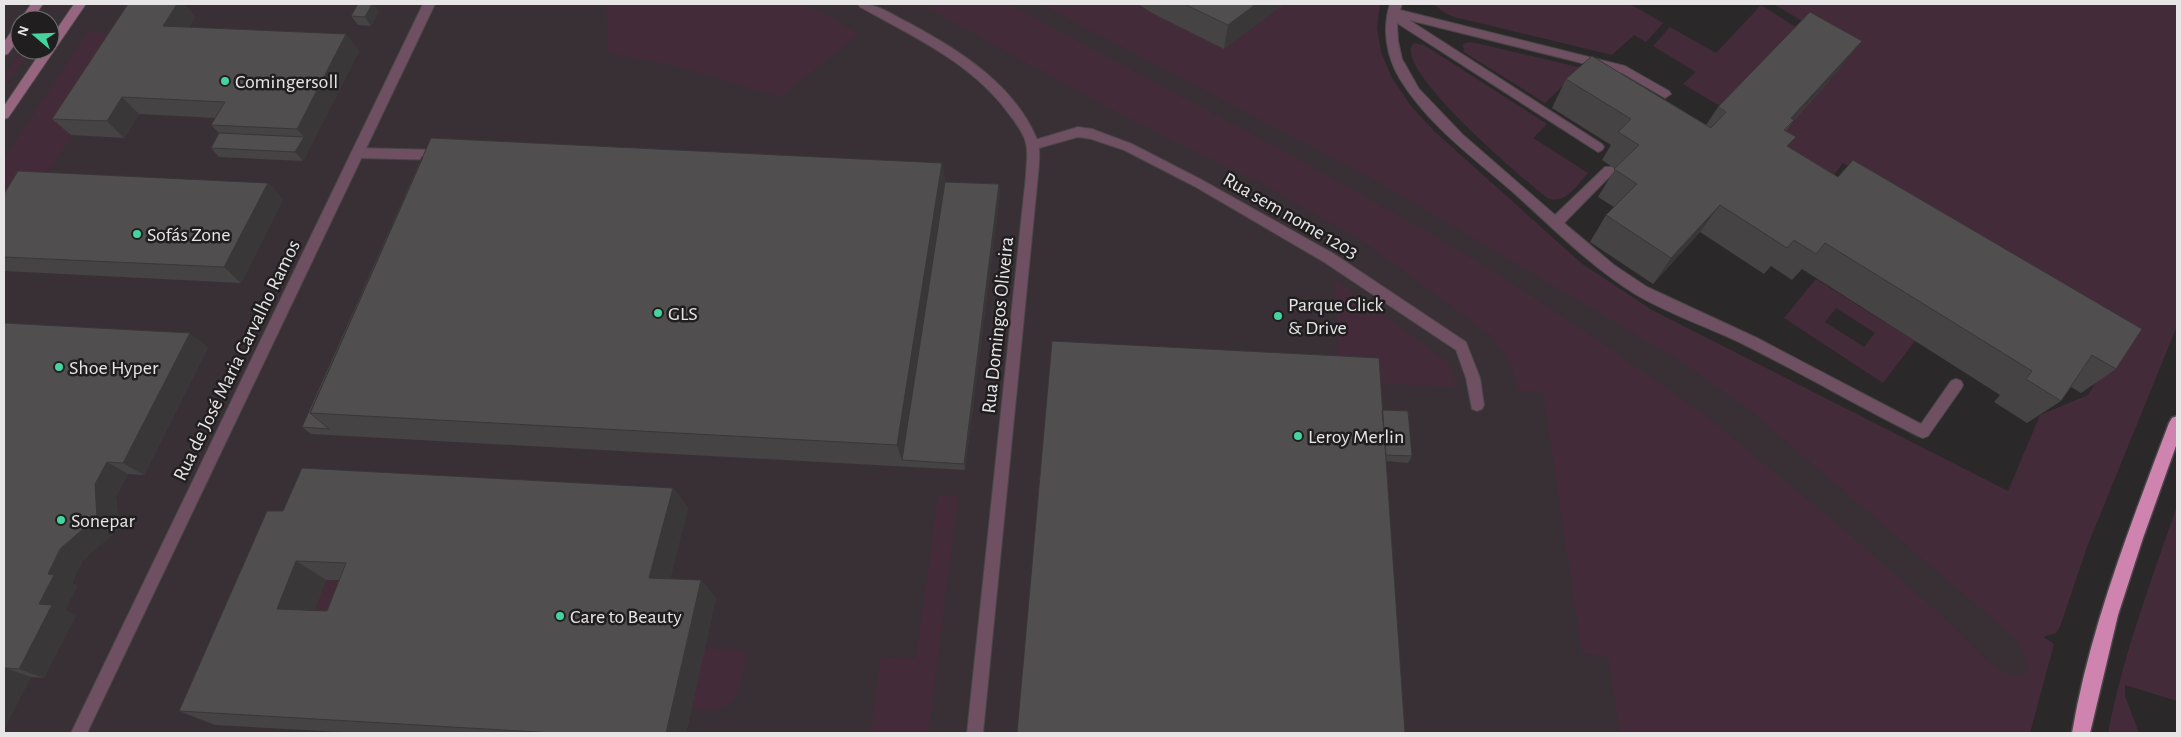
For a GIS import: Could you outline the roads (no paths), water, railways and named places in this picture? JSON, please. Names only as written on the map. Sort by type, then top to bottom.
[{"type":"highway","points":[[2081,733],[2090,686],[2118,584],[2177,423]]},
{"type":"main road","points":[[60,33],[80,4]]},
{"type":"main road","points":[[4,116],[42,60]]},
{"type":"street","name":"Rua de José Maria Carvalho Ramos","points":[[79,733],[429,4]]},
{"type":"street","name":"Rua Domingos Oliveira","points":[[864,4],[960,59],[988,80],[1010,104],[1032,145],[1029,204],[975,733]]},
{"type":"street","points":[[1394,10],[1625,70],[1665,94]]},
{"type":"street","points":[[1394,10],[1598,147]]},
{"type":"street","points":[[1394,10],[1390,38],[1404,76],[1433,112],[1581,247],[1642,291],[1751,341],[1859,400],[1923,432],[1956,385]]},
{"type":"street","name":"Rua sem nome 1203","points":[[1032,145],[1078,132],[1092,134],[1121,145],[1198,183],[1329,258],[1460,346],[1473,378],[1476,405]]},
{"type":"street","points":[[357,153],[458,156]]},
{"type":"street","points":[[1555,223],[1609,170]]},
{"type":"place","name":"Comingersoll","points":[[225,81]]},
{"type":"place","name":"Sofás Zone","points":[[137,234]]},
{"type":"place","name":"GLS","points":[[658,313]]},
{"type":"place","name":"Parque Click & Drive","points":[[1278,316]]},
{"type":"place","name":"Shoe Hyper","points":[[59,367]]},
{"type":"place","name":"Leroy Merlin","points":[[1298,436]]},
{"type":"place","name":"Sonepar","points":[[61,520]]},
{"type":"place","name":"Care to Beauty","points":[[560,616]]}]
